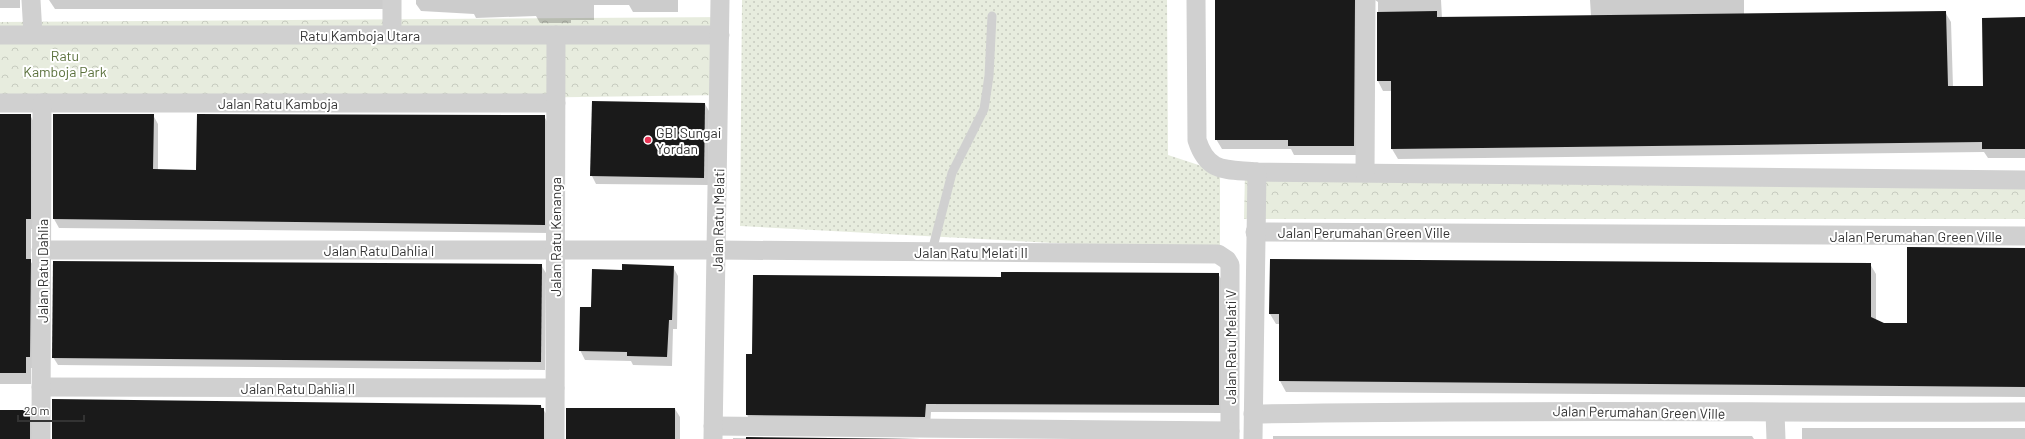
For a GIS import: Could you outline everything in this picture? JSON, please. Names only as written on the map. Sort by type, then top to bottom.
[{"type":"street","points":[[31,0],[33,34]]},
{"type":"street","points":[[392,0],[392,35]]},
{"type":"street","name":"Jalan Ratu Melati","points":[[713,433],[720,0]]},
{"type":"street","points":[[1196,0],[1197,140],[1202,154],[1210,164],[1222,169],[1257,172],[2025,180]]},
{"type":"street","points":[[1365,173],[1366,0],[1380,0]]},
{"type":"street","name":"Ratu Kamboja Utara","points":[[0,35],[720,35]]},
{"type":"street","name":"Jalan Ratu Kenanga","points":[[555,439],[556,35]]},
{"type":"street","name":"Jalan Ratu Kamboja","points":[[0,103],[556,103]]},
{"type":"street","name":"Jalan Ratu Dahlia","points":[[42,103],[42,439]]},
{"type":"street","points":[[1253,439],[1257,172]]},
{"type":"street","name":"Jalan Perumahan Green Ville","points":[[1255,232],[2025,236]]},
{"type":"street","name":"Jalan Ratu Dahlia I","points":[[42,250],[717,250]]},
{"type":"street","name":"Jalan Ratu Melati II","points":[[717,250],[1212,253],[1223,257]]},
{"type":"street","name":"Jalan Ratu Melati V","points":[[1223,257],[1230,265],[1230,435]]},
{"type":"street","name":"Jalan Ratu Dahlia II","points":[[42,387],[555,388]]},
{"type":"street","name":"Jalan Perumahan Green Ville","points":[[1253,414],[1407,410],[1775,414],[2025,412]]},
{"type":"street","points":[[1775,414],[1776,439]]},
{"type":"street","points":[[713,433],[1230,435]]},
{"type":"lane","points":[[932,251],[952,173],[984,109],[990,76],[992,16]]},
{"type":"green space","points":[[742,0],[1167,0],[1168,155],[1220,172],[1220,252],[740,226]]},
{"type":"green space","name":"Ratu Kamboja Park","points":[[727,17],[725,95],[0,105],[0,22]]},
{"type":"green space","points":[[1245,172],[2025,184],[2025,219],[1244,219]]},
{"type":"building","points":[[1215,0],[1355,0],[1354,146],[1288,146],[1288,140],[1215,140]]},
{"type":"building","points":[[1437,11],[1437,17],[1946,11],[1948,86],[1983,86],[1982,18],[2025,17],[2025,149],[1982,149],[1982,142],[1391,149],[1391,81],[1377,81],[1377,12]]},
{"type":"building","name":"GBI Sungai Yordan","points":[[592,101],[705,103],[704,178],[590,176]]},
{"type":"building","points":[[0,114],[31,114],[31,219],[26,219],[26,259],[31,259],[30,357],[26,357],[26,373],[0,373]]},
{"type":"building","points":[[53,114],[154,114],[153,169],[196,170],[197,114],[545,115],[545,225],[53,219]]},
{"type":"building","points":[[1907,247],[2025,248],[2025,387],[1279,381],[1279,314],[1269,314],[1270,259],[1871,263],[1871,317],[1884,323],[1907,323]]},
{"type":"building","points":[[53,261],[542,264],[541,362],[52,358]]},
{"type":"building","points":[[622,264],[674,266],[672,320],[669,320],[667,357],[627,356],[627,352],[579,351],[580,307],[591,307],[592,269],[622,270]]},
{"type":"building","points":[[1001,272],[1219,273],[1219,405],[926,404],[925,417],[746,415],[746,354],[752,354],[753,275],[1001,277]]},
{"type":"building","points":[[52,399],[541,405],[541,408],[544,408],[544,439],[52,439]]},
{"type":"building","points":[[566,408],[675,408],[675,439],[566,439]]},
{"type":"building","points":[[0,410],[30,410],[30,439],[0,439]]},
{"type":"building","points":[[746,437],[920,439],[746,439]]},
{"type":"place","name":"GBI Sungai Yordan","points":[[648,140]]}]
